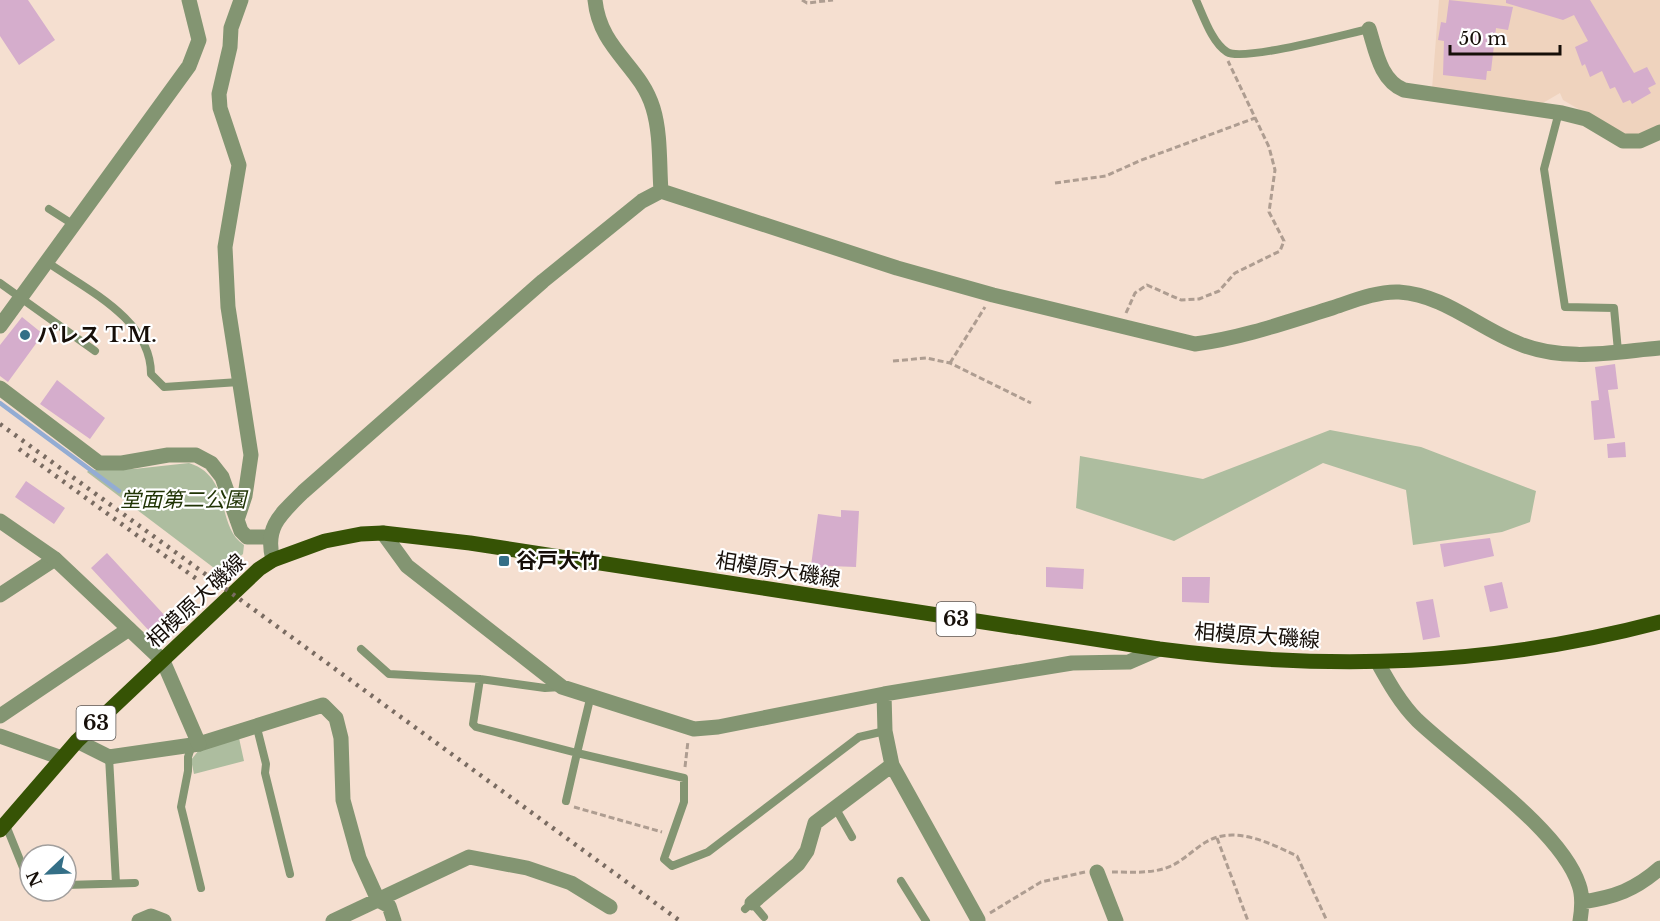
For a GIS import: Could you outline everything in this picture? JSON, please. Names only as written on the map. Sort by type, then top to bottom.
[{"type":"main road","name":"相模原大磯線","points":[[3,827],[77,741],[259,569],[273,560],[325,541],[383,533],[470,543],[1159,649],[1270,661],[1427,662],[1532,649],[1660,622]]},
{"type":"street","points":[[0,326],[189,66],[199,40],[189,0]]},
{"type":"street","points":[[237,520],[245,496],[251,455],[228,307],[225,247],[239,165],[220,108],[219,94],[230,47],[231,28],[241,0]]},
{"type":"street","points":[[595,0],[597,18],[603,33],[639,80],[653,108],[661,191]]},
{"type":"street","points":[[1369,29],[1384,72],[1393,86],[1404,90],[1559,112],[1586,119],[1623,141],[1640,141],[1660,132]]},
{"type":"street","points":[[273,560],[269,537],[277,520],[303,492],[415,391],[552,274],[642,201],[661,191],[897,268],[993,295],[1195,344],[1228,340],[1369,297],[1396,292],[1419,295],[1443,303],[1487,329],[1520,344],[1547,352],[1582,355],[1660,348]]},
{"type":"street","points":[[0,388],[99,463],[122,463],[168,455],[196,455],[211,463],[222,477],[241,531],[247,537],[269,537]]},
{"type":"street","points":[[0,521],[55,559],[163,661],[195,745]]},
{"type":"street","points":[[383,533],[407,566],[562,687],[690,728],[718,727],[884,694],[1072,663],[1129,662],[1159,649]]},
{"type":"street","points":[[0,595],[55,559]]},
{"type":"street","points":[[0,716],[129,629]]},
{"type":"street","points":[[1378,663],[1393,689],[1415,717],[1530,818],[1560,850],[1580,885],[1582,902],[1580,921]]},
{"type":"street","points":[[884,694],[885,731],[892,765],[978,920]]},
{"type":"street","points":[[77,741],[109,757],[195,745],[257,728],[301,710],[323,705],[336,718],[340,738],[343,800],[359,858],[378,900],[388,906],[394,921]]},
{"type":"street","points":[[0,735],[62,758]]},
{"type":"street","points":[[749,906],[798,864],[811,856],[815,823],[892,765]]},
{"type":"street","points":[[333,921],[469,857],[527,868],[571,883],[610,907]]},
{"type":"street","points":[[1582,902],[1606,898],[1640,885],[1660,868]]},
{"type":"street","points":[[1097,872],[1116,921]]},
{"type":"street","points":[[139,921],[151,916],[164,921]]},
{"type":"lane","points":[[1196,0],[1214,36],[1225,51],[1235,55],[1277,49],[1369,29]]},
{"type":"lane","points":[[1559,112],[1544,169],[1565,307],[1614,308],[1618,351]]},
{"type":"lane","points":[[49,209],[74,225]]},
{"type":"lane","points":[[46,262],[130,321],[151,357],[151,374],[164,387],[239,382]]},
{"type":"lane","points":[[0,283],[95,351]]},
{"type":"lane","points":[[361,649],[390,674],[480,680],[545,688],[562,687]]},
{"type":"lane","points":[[480,680],[473,724],[476,727],[684,778],[684,802],[664,859],[672,866],[708,852],[859,737],[885,731]]},
{"type":"lane","points":[[566,801],[591,695]]},
{"type":"lane","points":[[257,728],[266,764],[265,773],[290,874]]},
{"type":"lane","points":[[195,745],[181,807],[201,888]]},
{"type":"lane","points":[[109,757],[116,883]]},
{"type":"lane","points":[[836,809],[852,837]]},
{"type":"lane","points":[[3,827],[18,858]]},
{"type":"lane","points":[[900,881],[926,921]]},
{"type":"lane","points":[[78,885],[135,884]]},
{"type":"lane","points":[[749,906],[764,917]]},
{"type":"path","points":[[802,0],[807,3],[832,0]]},
{"type":"path","points":[[1120,326],[1136,293],[1141,288],[1151,286],[1181,300],[1199,299],[1219,291],[1235,273],[1280,251],[1284,242],[1269,212],[1275,170],[1269,147],[1229,66],[1225,51]]},
{"type":"path","points":[[1055,183],[1106,176],[1139,160],[1255,118]]},
{"type":"path","points":[[950,363],[993,295]]},
{"type":"path","points":[[893,362],[926,358],[950,363],[1031,403]]},
{"type":"path","points":[[684,778],[690,728]]},
{"type":"path","points":[[566,801],[566,804],[672,835]]},
{"type":"path","points":[[978,920],[1041,882],[1071,873],[1146,871],[1171,866],[1208,840],[1234,834],[1268,842],[1297,856],[1327,921]]},
{"type":"path","points":[[1217,838],[1248,921]]},
{"type":"shaded area","points":[[1439,0],[1660,0],[1660,128],[1643,135],[1623,135],[1563,100],[1560,93],[1536,107],[1432,89]]},
{"type":"green space","points":[[1330,430],[1421,447],[1536,491],[1530,522],[1502,532],[1413,545],[1406,490],[1323,463],[1174,541],[1076,508],[1080,456],[1203,479]]},
{"type":"green space","name":"堂面第二公園","points":[[189,463],[203,470],[212,479],[218,490],[229,526],[235,537],[244,545],[243,554],[225,569],[218,571],[87,472],[89,470],[134,469]]},
{"type":"green space","points":[[239,738],[244,761],[194,774],[191,760],[199,750]]},
{"type":"building","points":[[0,0],[28,0],[55,40],[19,65],[0,36]]},
{"type":"building","points":[[1449,0],[1513,7],[1508,30],[1496,28],[1491,71],[1487,71],[1486,80],[1443,75],[1444,41],[1438,40],[1441,22],[1446,23]]},
{"type":"building","points":[[1506,0],[1590,0],[1634,73],[1647,67],[1656,84],[1648,88],[1651,93],[1632,104],[1630,100],[1623,103],[1615,87],[1610,89],[1602,71],[1590,77],[1585,64],[1582,66],[1575,47],[1588,41],[1574,15],[1563,20],[1506,3]]},
{"type":"building","points":[[22,317],[43,334],[8,382],[0,376],[0,345]]},
{"type":"building","points":[[1615,364],[1618,389],[1608,390],[1615,438],[1594,440],[1591,401],[1599,400],[1595,367]]},
{"type":"building","points":[[57,380],[105,418],[90,439],[40,404]]},
{"type":"building","points":[[1625,442],[1626,457],[1608,458],[1607,444]]},
{"type":"building","points":[[26,481],[65,508],[54,524],[15,497]]},
{"type":"building","points":[[841,510],[859,511],[856,567],[829,566],[828,575],[810,573],[818,514],[841,517]]},
{"type":"building","points":[[1490,538],[1494,556],[1444,567],[1440,544]]},
{"type":"building","points":[[107,553],[168,619],[152,634],[91,568]]},
{"type":"building","points":[[1046,567],[1084,569],[1083,589],[1046,587]]},
{"type":"building","points":[[1182,577],[1210,577],[1209,603],[1182,602]]},
{"type":"building","points":[[1502,582],[1508,608],[1490,612],[1484,586]]},
{"type":"building","points":[[1433,599],[1440,637],[1423,640],[1416,602]]},
{"type":"waterway","points":[[0,403],[119,491]]},
{"type":"railway","points":[[0,424],[680,921]]},
{"type":"railway","points":[[19,449],[198,580]]},
{"type":"place","name":"パレス T.M.","points":[[25,335]]},
{"type":"place","name":"谷戸大竹","points":[[504,561]]}]
